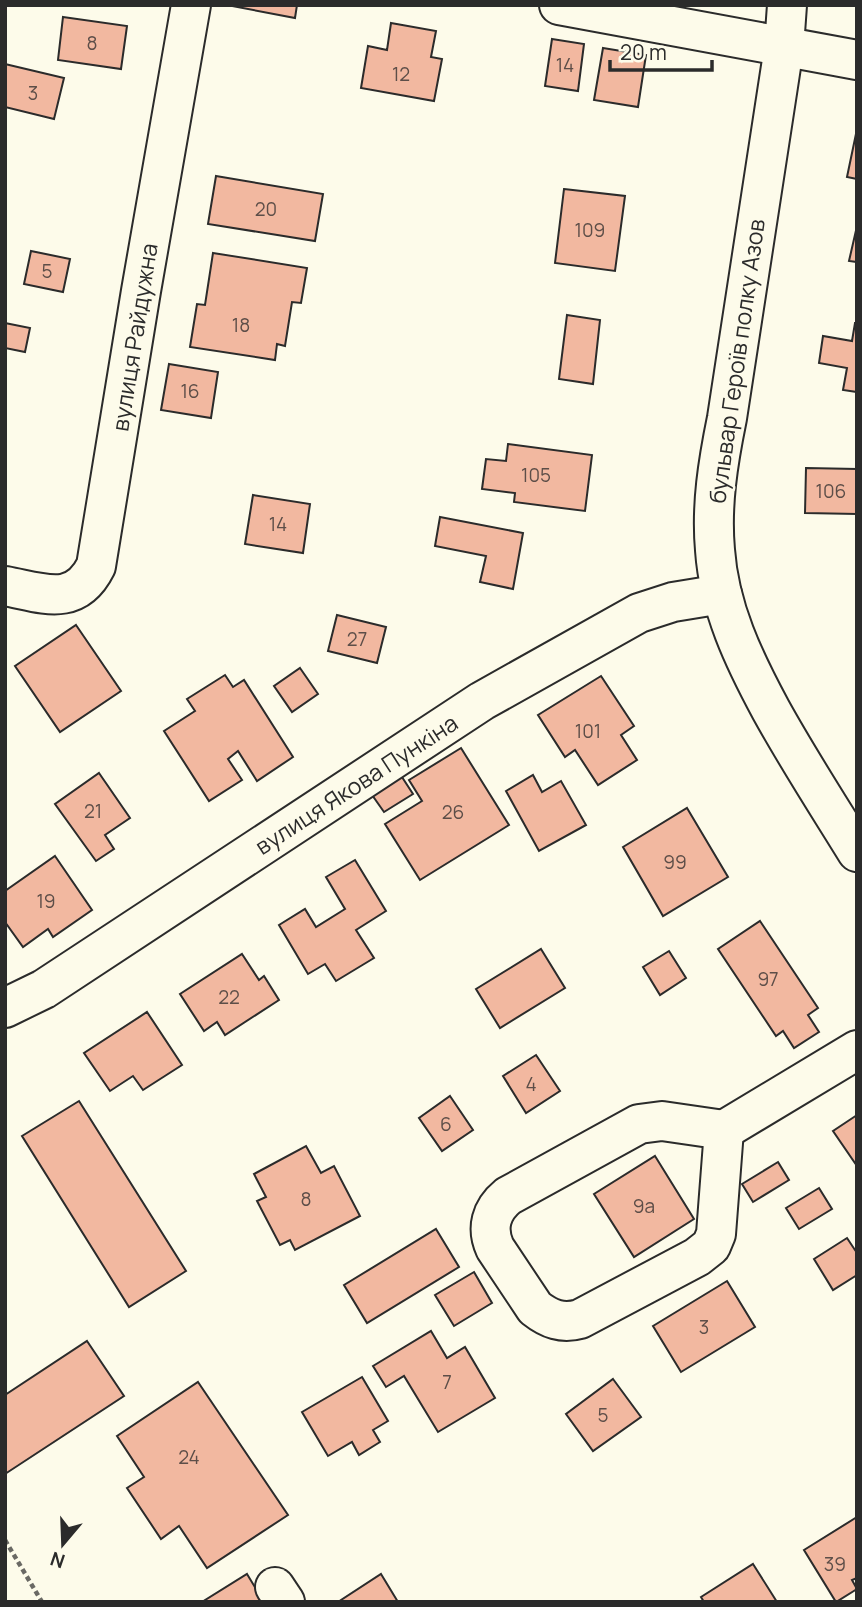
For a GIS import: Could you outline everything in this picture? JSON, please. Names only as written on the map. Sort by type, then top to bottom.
[{"type":"street","name":"вулиця Райдужна","points":[[5,586],[54,596],[68,593],[81,588],[96,566],[191,5]]},
{"type":"street","points":[[559,5],[857,60]]},
{"type":"street","name":"бульвар Героїв полку Азов","points":[[788,5],[784,47],[717,468],[713,510],[715,552],[722,594],[734,634],[751,672],[788,741],[857,852]]},
{"type":"street","name":"вулиця Якова Пункіна","points":[[5,1008],[44,989],[482,701],[639,613],[673,602],[722,594]]},
{"type":"street","points":[[724,1130],[718,1219],[716,1234],[710,1246],[697,1257],[580,1318],[570,1321],[551,1319],[535,1308],[491,1239],[491,1219],[500,1202],[639,1125],[662,1121],[724,1130],[857,1050]]},
{"type":"path","points":[[5,1540],[43,1602]]},
{"type":"building","points":[[227,5],[297,5],[295,18]]},
{"type":"building","points":[[63,17],[127,26],[121,69],[58,60]]},
{"type":"building","points":[[391,23],[436,31],[431,57],[442,59],[434,101],[361,88],[368,46],[387,50]]},
{"type":"building","points":[[552,39],[584,44],[578,91],[545,86]]},
{"type":"building","points":[[603,48],[646,55],[638,107],[594,100]]},
{"type":"building","points":[[5,64],[64,78],[54,119],[5,107]]},
{"type":"building","points":[[857,129],[857,179],[847,177]]},
{"type":"building","points":[[216,176],[323,194],[315,241],[208,224]]},
{"type":"building","points":[[564,189],[625,196],[615,271],[555,263]]},
{"type":"building","points":[[857,226],[857,262],[849,261]]},
{"type":"building","points":[[31,251],[70,259],[63,292],[24,284]]},
{"type":"building","points":[[213,253],[307,268],[301,303],[292,302],[285,346],[277,344],[275,360],[190,347],[197,304],[205,305]]},
{"type":"building","points":[[567,315],[600,320],[593,384],[559,379]]},
{"type":"building","points":[[5,323],[30,328],[25,352],[5,348]]},
{"type":"building","points":[[855,323],[857,392],[843,390],[847,368],[819,363],[823,336],[852,341]]},
{"type":"building","points":[[169,364],[218,372],[211,418],[161,410]]},
{"type":"building","points":[[508,444],[592,455],[585,511],[514,502],[515,493],[482,489],[486,459],[506,461]]},
{"type":"building","points":[[806,468],[857,469],[857,514],[805,513]]},
{"type":"building","points":[[253,495],[310,504],[303,553],[245,544]]},
{"type":"building","points":[[440,517],[523,533],[513,589],[480,582],[486,556],[435,546]]},
{"type":"building","points":[[337,615],[386,627],[377,663],[328,651]]},
{"type":"building","points":[[76,625],[121,691],[60,732],[15,666]]},
{"type":"building","points":[[300,668],[318,694],[292,712],[274,686]]},
{"type":"building","points":[[225,675],[233,687],[244,680],[293,757],[257,781],[238,751],[228,759],[242,780],[209,801],[164,731],[195,711],[187,699]]},
{"type":"building","points":[[601,676],[634,726],[621,735],[637,760],[598,785],[575,750],[565,757],[538,715]]},
{"type":"building","points":[[461,748],[509,825],[420,880],[385,824],[422,801],[409,780]]},
{"type":"building","points":[[99,773],[130,818],[105,835],[114,849],[96,861],[55,804]]},
{"type":"building","points":[[400,774],[413,794],[384,812],[370,792]]},
{"type":"building","points":[[533,775],[542,792],[561,781],[586,825],[539,851],[506,791]]},
{"type":"building","points":[[687,808],[728,877],[663,916],[623,847]]},
{"type":"building","points":[[55,856],[92,910],[53,937],[48,929],[23,947],[5,922],[5,891]]},
{"type":"building","points":[[355,860],[386,911],[356,930],[374,958],[336,981],[325,964],[308,974],[279,925],[305,909],[316,927],[345,909],[326,877]]},
{"type":"building","points":[[760,921],[818,1008],[808,1015],[819,1032],[794,1048],[783,1031],[776,1036],[718,949]]},
{"type":"building","points":[[541,949],[565,988],[500,1028],[476,989]]},
{"type":"building","points":[[669,951],[686,978],[660,995],[643,967]]},
{"type":"building","points":[[242,954],[259,980],[264,976],[279,1000],[225,1035],[217,1022],[204,1031],[180,994]]},
{"type":"building","points":[[147,1012],[182,1065],[143,1090],[133,1076],[110,1091],[84,1053]]},
{"type":"building","points":[[536,1055],[560,1091],[526,1113],[503,1076]]},
{"type":"building","points":[[450,1096],[473,1130],[442,1151],[419,1118]]},
{"type":"building","points":[[79,1101],[186,1271],[129,1307],[22,1136]]},
{"type":"building","points":[[857,1115],[857,1166],[833,1131]]},
{"type":"building","points":[[306,1146],[321,1173],[334,1166],[360,1216],[295,1250],[290,1240],[280,1245],[257,1201],[266,1197],[254,1174]]},
{"type":"building","points":[[655,1156],[694,1219],[634,1257],[594,1194]]},
{"type":"building","points":[[778,1162],[789,1180],[753,1202],[742,1184]]},
{"type":"building","points":[[819,1188],[832,1209],[799,1229],[786,1208]]},
{"type":"building","points":[[436,1229],[459,1267],[367,1323],[344,1285]]},
{"type":"building","points":[[847,1238],[857,1253],[857,1275],[833,1290],[814,1259]]},
{"type":"building","points":[[474,1272],[492,1303],[454,1326],[435,1295]]},
{"type":"building","points":[[727,1281],[755,1327],[681,1372],[653,1326]]},
{"type":"building","points":[[431,1331],[447,1358],[465,1347],[495,1398],[438,1432],[404,1376],[386,1387],[373,1366]]},
{"type":"building","points":[[87,1341],[124,1396],[5,1474],[5,1395]]},
{"type":"building","points":[[362,1377],[388,1421],[373,1430],[380,1442],[359,1455],[352,1442],[328,1456],[302,1412]]},
{"type":"building","points":[[613,1379],[641,1417],[593,1451],[566,1414]]},
{"type":"building","points":[[198,1382],[288,1515],[207,1568],[179,1526],[161,1539],[127,1488],[144,1477],[117,1436]]},
{"type":"building","points":[[857,1517],[857,1578],[852,1580],[857,1589],[836,1602],[804,1550]]},
{"type":"building","points":[[753,1564],[777,1602],[704,1602],[701,1597]]},
{"type":"building","points":[[247,1574],[264,1602],[202,1602]]},
{"type":"building","points":[[381,1574],[398,1602],[338,1602]]}]
